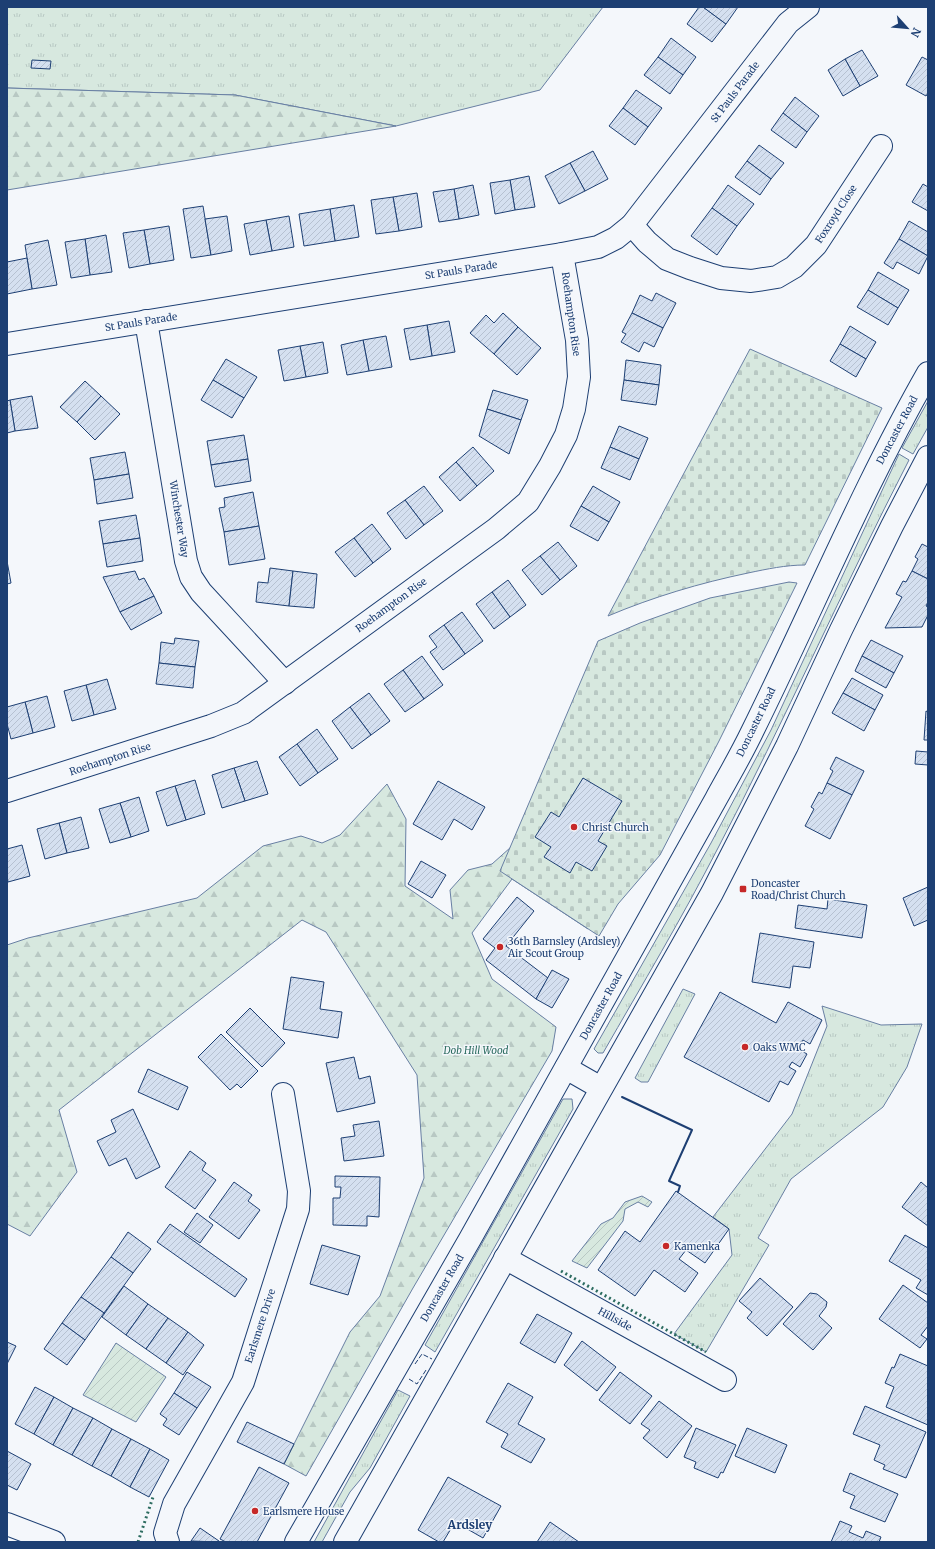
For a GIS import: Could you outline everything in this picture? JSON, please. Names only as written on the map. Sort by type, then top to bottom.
[{"type":"main road","name":"St Pauls Parade","points":[[7,344],[598,247],[616,238],[632,225],[788,23],[808,7]]},
{"type":"main road","name":"Foxroyd Close","points":[[632,225],[647,242],[667,259],[690,268],[721,278],[751,282],[777,277],[794,267],[816,245],[881,146]]},
{"type":"main road","name":"Roehampton Rise","points":[[7,792],[211,726],[243,713],[496,528],[528,502],[550,466],[566,435],[574,409],[579,377],[577,340],[562,254]]},
{"type":"main road","name":"Winchester Way","points":[[146,321],[186,561],[191,577],[201,592],[285,682]]},
{"type":"main road","name":"Doncaster Road","points":[[296,1542],[470,1239],[711,809],[752,732],[863,495],[903,417],[928,373]]},
{"type":"main road","points":[[345,1542],[712,893],[787,746],[841,630],[928,457]]},
{"type":"main road","points":[[566,1068],[601,1088]]},
{"type":"main road","name":"Earlsmere Drive","points":[[168,1542],[165,1533],[174,1504],[243,1382],[298,1209],[299,1191],[283,1094]]},
{"type":"main road","name":"Hillside","points":[[505,1258],[725,1380]]},
{"type":"main road","points":[[7,1524],[54,1542]]},
{"type":"green space","points":[[7,7],[603,7],[540,90],[396,126],[235,95],[7,88]]},
{"type":"green space","points":[[7,88],[235,95],[396,126],[7,190]]},
{"type":"green space","points":[[750,349],[882,408],[805,565],[769,569],[712,581],[659,597],[608,616]]},
{"type":"green space","points":[[928,401],[928,427],[913,454],[902,448]]},
{"type":"green space","points":[[899,454],[909,460],[743,800],[662,951],[603,1053],[598,1053],[594,1049],[711,843],[771,730]]},
{"type":"green space","points":[[789,582],[797,583],[719,741],[660,855],[618,904],[599,936],[500,871],[598,641],[640,623],[710,598]]},
{"type":"green space","name":"Dob Hill Wood","points":[[387,784],[406,819],[405,886],[453,919],[450,890],[468,870],[492,864],[511,847],[588,929],[512,879],[472,933],[492,979],[556,1027],[552,1051],[413,1288],[306,1476],[284,1464],[350,1332],[380,1296],[424,1178],[417,1075],[326,932],[302,920],[59,1110],[77,1172],[30,1236],[7,1224],[7,945],[28,938],[197,898],[263,846],[301,836],[322,843],[340,835]]},
{"type":"green space","points":[[683,989],[695,994],[648,1082],[641,1082],[635,1078]]},
{"type":"green space","points":[[822,1006],[881,1025],[922,1024],[907,1067],[883,1107],[791,1179],[758,1238],[769,1245],[706,1352],[674,1334],[732,1255],[729,1229],[713,1217],[792,1114],[827,1026]]},
{"type":"green space","points":[[563,1099],[572,1099],[573,1109],[435,1352],[425,1345]]},
{"type":"green space","points":[[642,1196],[652,1202],[648,1207],[638,1202],[625,1209],[623,1221],[587,1268],[572,1261],[601,1224],[613,1218],[625,1202]]},
{"type":"green space","points":[[116,1343],[166,1377],[136,1422],[83,1395]]},
{"type":"green space","points":[[398,1390],[410,1396],[370,1468],[350,1492],[322,1542],[314,1542]]},
{"type":"building","points":[[699,7],[703,7],[726,24],[712,42],[687,24]]},
{"type":"building","points":[[703,7],[738,7],[726,24]]},
{"type":"building","points":[[671,38],[696,57],[683,75],[658,57]]},
{"type":"building","points":[[862,50],[878,76],[860,86],[845,59]]},
{"type":"building","points":[[658,57],[683,75],[670,94],[644,75]]},
{"type":"building","points":[[922,57],[928,60],[928,93],[926,96],[906,85]]},
{"type":"building","points":[[845,59],[860,86],[843,96],[828,70]]},
{"type":"building","points":[[32,60],[51,61],[50,69],[31,68]]},
{"type":"building","points":[[636,90],[662,108],[648,127],[623,108]]},
{"type":"building","points":[[795,97],[819,116],[807,132],[783,113]]},
{"type":"building","points":[[623,108],[648,127],[635,145],[609,126]]},
{"type":"building","points":[[783,113],[807,132],[796,148],[771,130]]},
{"type":"building","points":[[759,145],[784,163],[771,179],[747,161]]},
{"type":"building","points":[[593,151],[608,179],[585,191],[570,163]]},
{"type":"building","points":[[747,161],[771,179],[760,195],[735,177]]},
{"type":"building","points":[[570,163],[585,191],[559,204],[545,176]]},
{"type":"building","points":[[529,176],[535,207],[515,210],[510,180]]},
{"type":"building","points":[[510,180],[515,210],[495,214],[490,183]]},
{"type":"building","points":[[923,184],[928,187],[928,211],[912,202]]},
{"type":"building","points":[[473,185],[479,215],[459,219],[454,189]]},
{"type":"building","points":[[728,185],[754,204],[737,226],[712,208]]},
{"type":"building","points":[[454,189],[459,219],[439,222],[433,192]]},
{"type":"building","points":[[417,193],[422,227],[399,231],[393,197]]},
{"type":"building","points":[[393,197],[399,231],[376,234],[371,200]]},
{"type":"building","points":[[354,205],[359,237],[335,241],[330,209]]},
{"type":"building","points":[[203,206],[211,255],[191,258],[183,209]]},
{"type":"building","points":[[712,208],[737,226],[717,255],[691,236]]},
{"type":"building","points":[[330,209],[335,241],[304,246],[299,214]]},
{"type":"building","points":[[227,216],[232,251],[211,255],[205,219]]},
{"type":"building","points":[[289,216],[294,247],[272,251],[266,220]]},
{"type":"building","points":[[266,220],[272,251],[250,255],[244,224]]},
{"type":"building","points":[[909,221],[928,232],[928,256],[899,239]]},
{"type":"building","points":[[169,226],[174,260],[150,264],[144,230]]},
{"type":"building","points":[[144,230],[150,264],[129,268],[123,233]]},
{"type":"building","points":[[106,235],[112,272],[90,275],[85,239]]},
{"type":"building","points":[[85,239],[90,275],[71,278],[65,242]]},
{"type":"building","points":[[899,239],[928,256],[919,274],[897,262],[893,269],[884,263]]},
{"type":"building","points":[[48,240],[57,285],[32,289],[25,245]]},
{"type":"building","points":[[27,258],[32,289],[7,294],[7,262]]},
{"type":"building","points":[[878,272],[909,290],[898,308],[868,290]]},
{"type":"building","points":[[868,290],[898,308],[888,325],[857,307]]},
{"type":"building","points":[[656,293],[676,303],[663,328],[632,313],[640,295],[652,301]]},
{"type":"building","points":[[503,313],[518,327],[494,354],[470,333],[486,315],[494,323]]},
{"type":"building","points":[[632,313],[663,328],[654,347],[644,342],[639,352],[621,342],[626,334],[622,332]]},
{"type":"building","points":[[449,321],[455,352],[432,356],[427,325]]},
{"type":"building","points":[[427,325],[432,356],[410,360],[404,329]]},
{"type":"building","points":[[850,326],[876,342],[866,359],[840,344]]},
{"type":"building","points":[[518,327],[541,348],[517,375],[494,354]]},
{"type":"building","points":[[386,336],[392,367],[369,371],[363,340]]},
{"type":"building","points":[[363,340],[369,371],[347,375],[341,345]]},
{"type":"building","points":[[323,342],[328,373],[306,377],[300,346]]},
{"type":"building","points":[[840,344],[866,359],[856,377],[830,361]]},
{"type":"building","points":[[300,346],[306,377],[284,381],[278,350]]},
{"type":"building","points":[[226,359],[257,377],[244,398],[213,380]]},
{"type":"building","points":[[626,360],[661,365],[659,385],[624,380]]},
{"type":"building","points":[[213,380],[244,398],[232,418],[201,400]]},
{"type":"building","points":[[624,380],[659,385],[656,405],[621,400]]},
{"type":"building","points":[[85,381],[101,396],[77,422],[60,407]]},
{"type":"building","points":[[493,390],[528,400],[521,420],[487,409]]},
{"type":"building","points":[[32,396],[38,428],[15,431],[10,400]]},
{"type":"building","points":[[101,396],[120,414],[95,440],[77,422]]},
{"type":"building","points":[[10,400],[15,431],[7,433],[7,401]]},
{"type":"building","points":[[487,409],[521,420],[509,454],[479,436]]},
{"type":"building","points":[[619,426],[648,438],[639,459],[610,447]]},
{"type":"building","points":[[244,435],[248,459],[211,465],[207,441]]},
{"type":"building","points":[[473,447],[494,471],[477,486],[456,462]]},
{"type":"building","points":[[610,447],[639,459],[630,480],[601,468]]},
{"type":"building","points":[[125,452],[129,474],[94,480],[90,458]]},
{"type":"building","points":[[248,459],[251,481],[215,487],[211,465]]},
{"type":"building","points":[[456,462],[477,486],[460,501],[439,477]]},
{"type":"building","points":[[129,474],[133,498],[97,504],[94,480]]},
{"type":"building","points":[[424,486],[443,511],[424,525],[405,500]]},
{"type":"building","points":[[593,486],[620,502],[609,522],[581,506]]},
{"type":"building","points":[[253,492],[259,526],[224,532],[219,508],[225,507],[224,498]]},
{"type":"building","points":[[405,500],[424,525],[406,539],[387,513]]},
{"type":"building","points":[[581,506],[609,522],[598,541],[570,526]]},
{"type":"building","points":[[136,515],[140,538],[103,544],[99,521]]},
{"type":"building","points":[[372,524],[391,549],[373,563],[354,538]]},
{"type":"building","points":[[259,526],[265,559],[229,565],[224,532]]},
{"type":"building","points":[[140,538],[143,561],[107,567],[103,544]]},
{"type":"building","points":[[354,538],[373,563],[355,577],[335,552]]},
{"type":"building","points":[[558,542],[577,566],[560,580],[540,556]]},
{"type":"building","points":[[922,544],[928,547],[928,579],[912,571],[918,559],[915,557]]},
{"type":"building","points":[[540,556],[560,580],[542,595],[522,570]]},
{"type":"building","points":[[7,561],[11,583],[7,584]]},
{"type":"building","points":[[270,568],[293,571],[289,606],[256,602],[258,582],[268,583]]},
{"type":"building","points":[[135,571],[139,580],[144,578],[154,596],[120,612],[103,577]]},
{"type":"building","points":[[293,571],[317,574],[314,608],[289,606]]},
{"type":"building","points":[[912,571],[928,579],[928,602],[926,606],[928,607],[928,615],[922,627],[885,628],[902,597],[896,594],[903,581],[906,582]]},
{"type":"building","points":[[508,580],[526,605],[510,617],[492,592]]},
{"type":"building","points":[[492,592],[510,617],[494,629],[476,604]]},
{"type":"building","points":[[154,596],[162,613],[131,630],[120,612]]},
{"type":"building","points":[[462,612],[483,641],[465,654],[444,625]]},
{"type":"building","points":[[444,625],[465,654],[443,670],[430,652],[437,647],[429,636]]},
{"type":"building","points":[[175,638],[199,641],[195,667],[159,663],[161,642],[174,644]]},
{"type":"building","points":[[871,640],[903,656],[894,673],[862,656]]},
{"type":"building","points":[[422,656],[443,685],[424,699],[403,670]]},
{"type":"building","points":[[862,656],[894,673],[886,688],[855,671]]},
{"type":"building","points":[[159,663],[195,667],[193,688],[156,684]]},
{"type":"building","points":[[403,670],[424,699],[405,712],[384,684]]},
{"type":"building","points":[[852,678],[883,695],[875,710],[843,693]]},
{"type":"building","points":[[107,679],[116,709],[94,715],[86,685]]},
{"type":"building","points":[[86,685],[94,715],[72,721],[64,691]]},
{"type":"building","points":[[369,693],[390,721],[371,735],[350,707]]},
{"type":"building","points":[[843,693],[875,710],[864,731],[832,713]]},
{"type":"building","points":[[47,696],[55,727],[33,733],[25,702]]},
{"type":"building","points":[[25,702],[33,733],[11,739],[7,724],[7,707]]},
{"type":"building","points":[[350,707],[371,735],[352,749],[332,721]]},
{"type":"building","points":[[926,711],[928,712],[928,740],[924,740]]},
{"type":"building","points":[[317,729],[338,759],[318,773],[297,744]]},
{"type":"building","points":[[297,744],[318,773],[300,786],[279,757]]},
{"type":"building","points":[[916,751],[928,752],[928,765],[915,764]]},
{"type":"building","points":[[836,757],[864,771],[852,795],[827,783],[833,771],[830,769]]},
{"type":"building","points":[[257,761],[268,794],[245,801],[234,768]]},
{"type":"building","points":[[234,768],[245,801],[222,808],[212,775]]},
{"type":"building","name":"Christ Church","points":[[583,778],[622,801],[598,841],[607,846],[592,871],[576,862],[570,873],[544,857],[551,847],[535,837],[551,812],[559,817]]},
{"type":"building","points":[[195,780],[205,814],[186,820],[175,786]]},
{"type":"building","points":[[438,781],[485,807],[472,830],[454,819],[442,840],[413,824]]},
{"type":"building","points":[[827,783],[852,795],[830,839],[805,826],[814,809],[811,807],[819,792],[822,794]]},
{"type":"building","points":[[175,786],[186,820],[167,826],[156,792]]},
{"type":"building","points":[[139,797],[149,831],[131,837],[120,803]]},
{"type":"building","points":[[120,803],[131,837],[110,843],[99,809]]},
{"type":"building","points":[[81,817],[89,848],[67,853],[59,823]]},
{"type":"building","points":[[59,823],[67,853],[45,859],[37,829]]},
{"type":"building","points":[[22,845],[30,876],[8,882],[7,849]]},
{"type":"building","points":[[421,861],[446,875],[432,898],[408,884]]},
{"type":"building","points":[[928,887],[928,920],[914,926],[903,898]]},
{"type":"building","name":"36th Barnsley (Ardsley) Air Scout Group","points":[[517,897],[534,911],[506,946],[548,978],[536,999],[486,960],[495,948],[483,939]]},
{"type":"building","points":[[828,899],[867,905],[862,938],[795,928],[798,905],[827,909]]},
{"type":"building","points":[[760,933],[814,942],[810,968],[793,966],[790,988],[752,982]]},
{"type":"building","points":[[552,970],[569,979],[552,1008],[536,999]]},
{"type":"building","points":[[291,977],[324,982],[320,1009],[342,1012],[338,1038],[283,1029]]},
{"type":"building","name":"Oaks WMC","points":[[720,992],[776,1023],[788,1002],[822,1020],[810,1044],[803,1040],[798,1049],[807,1054],[800,1067],[792,1062],[789,1067],[796,1071],[788,1085],[780,1081],[769,1102],[684,1057]]},
{"type":"building","points":[[250,1008],[285,1043],[262,1067],[226,1032]]},
{"type":"building","points":[[221,1034],[258,1071],[241,1088],[237,1084],[230,1090],[198,1057]]},
{"type":"building","points":[[354,1057],[359,1079],[370,1076],[375,1103],[337,1112],[326,1063]]},
{"type":"building","points":[[148,1069],[188,1087],[178,1110],[138,1092]]},
{"type":"building","points":[[133,1109],[160,1167],[136,1179],[126,1158],[109,1166],[97,1141],[116,1132],[111,1120]]},
{"type":"building","points":[[379,1121],[384,1156],[344,1161],[341,1138],[355,1136],[353,1125]]},
{"type":"building","points":[[190,1151],[206,1163],[202,1170],[216,1180],[195,1209],[165,1187]]},
{"type":"building","points":[[335,1176],[380,1177],[379,1217],[367,1216],[367,1226],[333,1225],[333,1198],[340,1198],[341,1187],[335,1187]]},
{"type":"building","points":[[234,1182],[252,1195],[248,1201],[260,1210],[239,1239],[209,1217]]},
{"type":"building","points":[[921,1182],[928,1188],[928,1226],[902,1207]]},
{"type":"building","name":"Kamenka","points":[[676,1191],[729,1229],[705,1263],[686,1250],[679,1259],[698,1273],[685,1292],[654,1270],[635,1296],[598,1270],[625,1231],[640,1242]]},
{"type":"building","points":[[197,1213],[213,1225],[200,1243],[184,1232]]},
{"type":"building","points":[[170,1224],[247,1279],[235,1297],[157,1242]]},
{"type":"building","points":[[128,1232],[151,1249],[133,1273],[111,1257]]},
{"type":"building","points":[[905,1235],[928,1248],[928,1295],[916,1288],[921,1280],[889,1261]]},
{"type":"building","points":[[322,1245],[360,1256],[348,1295],[310,1284]]},
{"type":"building","points":[[111,1257],[133,1273],[104,1313],[81,1297]]},
{"type":"building","points":[[760,1278],[793,1307],[767,1336],[747,1318],[752,1312],[739,1301]]},
{"type":"building","points":[[903,1285],[928,1303],[928,1326],[921,1335],[927,1339],[920,1348],[879,1319]]},
{"type":"building","points":[[124,1286],[148,1304],[126,1335],[102,1317]]},
{"type":"building","points":[[810,1293],[817,1294],[827,1302],[826,1307],[819,1316],[832,1328],[813,1350],[783,1324]]},
{"type":"building","points":[[81,1297],[104,1313],[85,1340],[62,1323]]},
{"type":"building","points":[[148,1304],[168,1318],[146,1349],[126,1335]]},
{"type":"building","points":[[537,1314],[572,1333],[555,1363],[520,1343]]},
{"type":"building","points":[[168,1318],[188,1332],[166,1363],[146,1349]]},
{"type":"building","points":[[62,1323],[85,1340],[67,1365],[44,1349]]},
{"type":"building","points":[[188,1332],[204,1345],[183,1375],[166,1363]]},
{"type":"building","points":[[582,1341],[616,1367],[597,1391],[564,1365]]},
{"type":"building","points":[[7,1342],[16,1346],[7,1364]]},
{"type":"building","points":[[900,1354],[928,1366],[928,1425],[886,1407],[894,1387],[885,1383]]},
{"type":"building","points":[[187,1372],[211,1387],[197,1408],[174,1393]]},
{"type":"building","points":[[620,1372],[652,1396],[630,1424],[599,1400]]},
{"type":"building","points":[[508,1383],[533,1397],[518,1424],[545,1439],[531,1463],[501,1447],[508,1434],[486,1422]]},
{"type":"building","points":[[35,1387],[54,1397],[34,1434],[15,1424]]},
{"type":"building","points":[[174,1393],[197,1408],[179,1435],[163,1425],[167,1419],[160,1414]]},
{"type":"building","points":[[54,1397],[73,1408],[53,1445],[34,1434]]},
{"type":"building","points":[[659,1401],[692,1426],[667,1458],[643,1438],[650,1430],[641,1424]]},
{"type":"building","points":[[865,1406],[926,1432],[906,1478],[883,1469],[885,1465],[874,1460],[880,1445],[853,1434]]},
{"type":"building","points":[[73,1408],[93,1418],[72,1455],[53,1445]]},
{"type":"building","points":[[93,1418],[112,1429],[92,1466],[72,1455]]},
{"type":"building","points":[[247,1422],[294,1444],[284,1464],[237,1442]]},
{"type":"building","points":[[696,1428],[736,1445],[723,1473],[721,1472],[718,1478],[694,1468],[696,1462],[684,1457]]},
{"type":"building","points":[[747,1428],[787,1445],[775,1473],[735,1456]]},
{"type":"building","points":[[112,1429],[131,1439],[111,1476],[92,1466]]},
{"type":"building","points":[[131,1439],[150,1449],[130,1487],[111,1476]]},
{"type":"building","points":[[150,1449],[169,1460],[149,1497],[130,1487]]},
{"type":"building","points":[[7,1451],[31,1464],[17,1490],[7,1485]]},
{"type":"building","name":"Earlsmere House","points":[[259,1467],[289,1483],[257,1542],[226,1542],[220,1539]]},
{"type":"building","points":[[850,1473],[898,1494],[885,1522],[850,1508],[855,1496],[843,1491]]},
{"type":"building","points":[[448,1477],[501,1506],[483,1538],[455,1522],[443,1542],[439,1542],[418,1530]]},
{"type":"building","points":[[840,1521],[852,1526],[849,1532],[863,1538],[866,1531],[881,1537],[879,1542],[831,1542]]},
{"type":"building","points":[[550,1522],[579,1542],[537,1542]]},
{"type":"building","points":[[200,1528],[219,1541],[191,1541]]},
{"type":"hedge","points":[[561,1271],[706,1352]]},
{"type":"hedge","points":[[138,1542],[153,1497]]},
{"type":"fence","points":[[415,1364],[422,1354],[432,1359]]},
{"type":"fence","points":[[409,1379],[417,1384],[426,1370]]},
{"type":"wall","points":[[622,1097],[692,1130],[669,1181],[680,1186],[678,1192]]},
{"type":"place","name":"Christ Church","points":[[574,827]]},
{"type":"place","name":"Doncaster Road/Christ Church","points":[[743,889]]},
{"type":"place","name":"36th Barnsley (Ardsley) Air Scout Group","points":[[500,947]]},
{"type":"place","name":"Oaks WMC","points":[[745,1047]]},
{"type":"place","name":"Kamenka","points":[[666,1246]]},
{"type":"place","name":"Earlsmere House","points":[[255,1511]]},
{"type":"district","name":"Ardsley","points":[[470,1524]]}]
